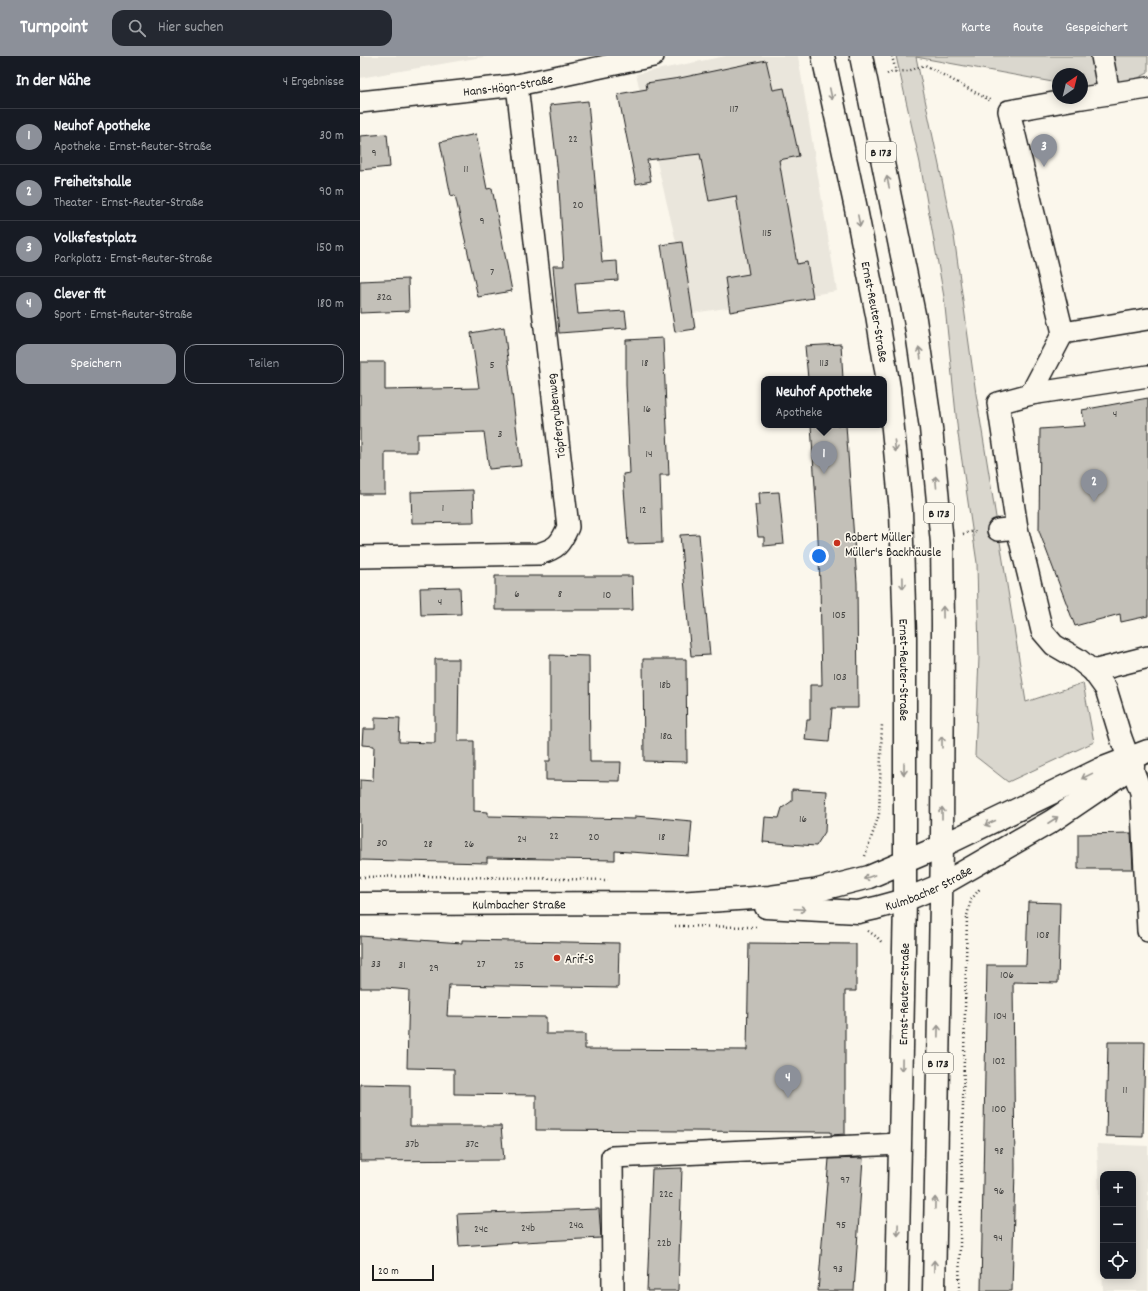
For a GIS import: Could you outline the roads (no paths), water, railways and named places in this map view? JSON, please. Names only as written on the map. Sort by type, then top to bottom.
[{"type":"main road","name":"Ernst-Reuter-Straße","points":[[823,56],[856,204],[877,314],[889,388],[897,462],[902,544],[905,637],[905,900],[897,1291]]},
{"type":"main road","name":"B 173","points":[[861,56],[915,319],[931,428],[942,542],[942,846],[934,1291]]},
{"type":"main road","name":"Kulmbacher Straße","points":[[677,903],[770,897],[814,891],[869,877],[942,846],[1101,769],[1139,758]]},
{"type":"main road","name":"Kulmbacher Straße","points":[[360,904],[677,903],[858,912],[905,900],[941,885],[1052,821],[1139,758]]},
{"type":"street","name":"Hans-Högn-Straße","points":[[360,102],[517,85],[653,56]]},
{"type":"street","points":[[1102,56],[1109,93]]},
{"type":"street","name":"Töpfergrubenweg","points":[[360,557],[539,554],[552,550],[562,541],[568,527],[517,85]]},
{"type":"street","points":[[1088,97],[1148,88]]},
{"type":"street","points":[[1031,394],[1063,333],[1010,111],[1052,103]]},
{"type":"street","points":[[1063,333],[1148,319]]},
{"type":"street","points":[[1148,376],[1031,394],[998,403],[1007,529],[1042,631],[1054,645],[1078,659],[1093,671],[1106,688],[1120,738],[1139,758],[1148,931]]},
{"type":"street","points":[[1093,671],[1148,657]]},
{"type":"street","points":[[614,1291],[612,1157],[900,1144]]},
{"type":"place","name":"Volksfestplatz","points":[[1044,167]]},
{"type":"place","name":"Neuhof Apotheke","points":[[824,474]]},
{"type":"place","name":"Freiheitshalle","points":[[1094,502]]},
{"type":"place","name":"Robert Müller Müller's Backhäusle","points":[[837,543]]},
{"type":"place","name":"Arif-S","points":[[557,958]]},
{"type":"place","name":"Clever fit","points":[[788,1098]]}]
